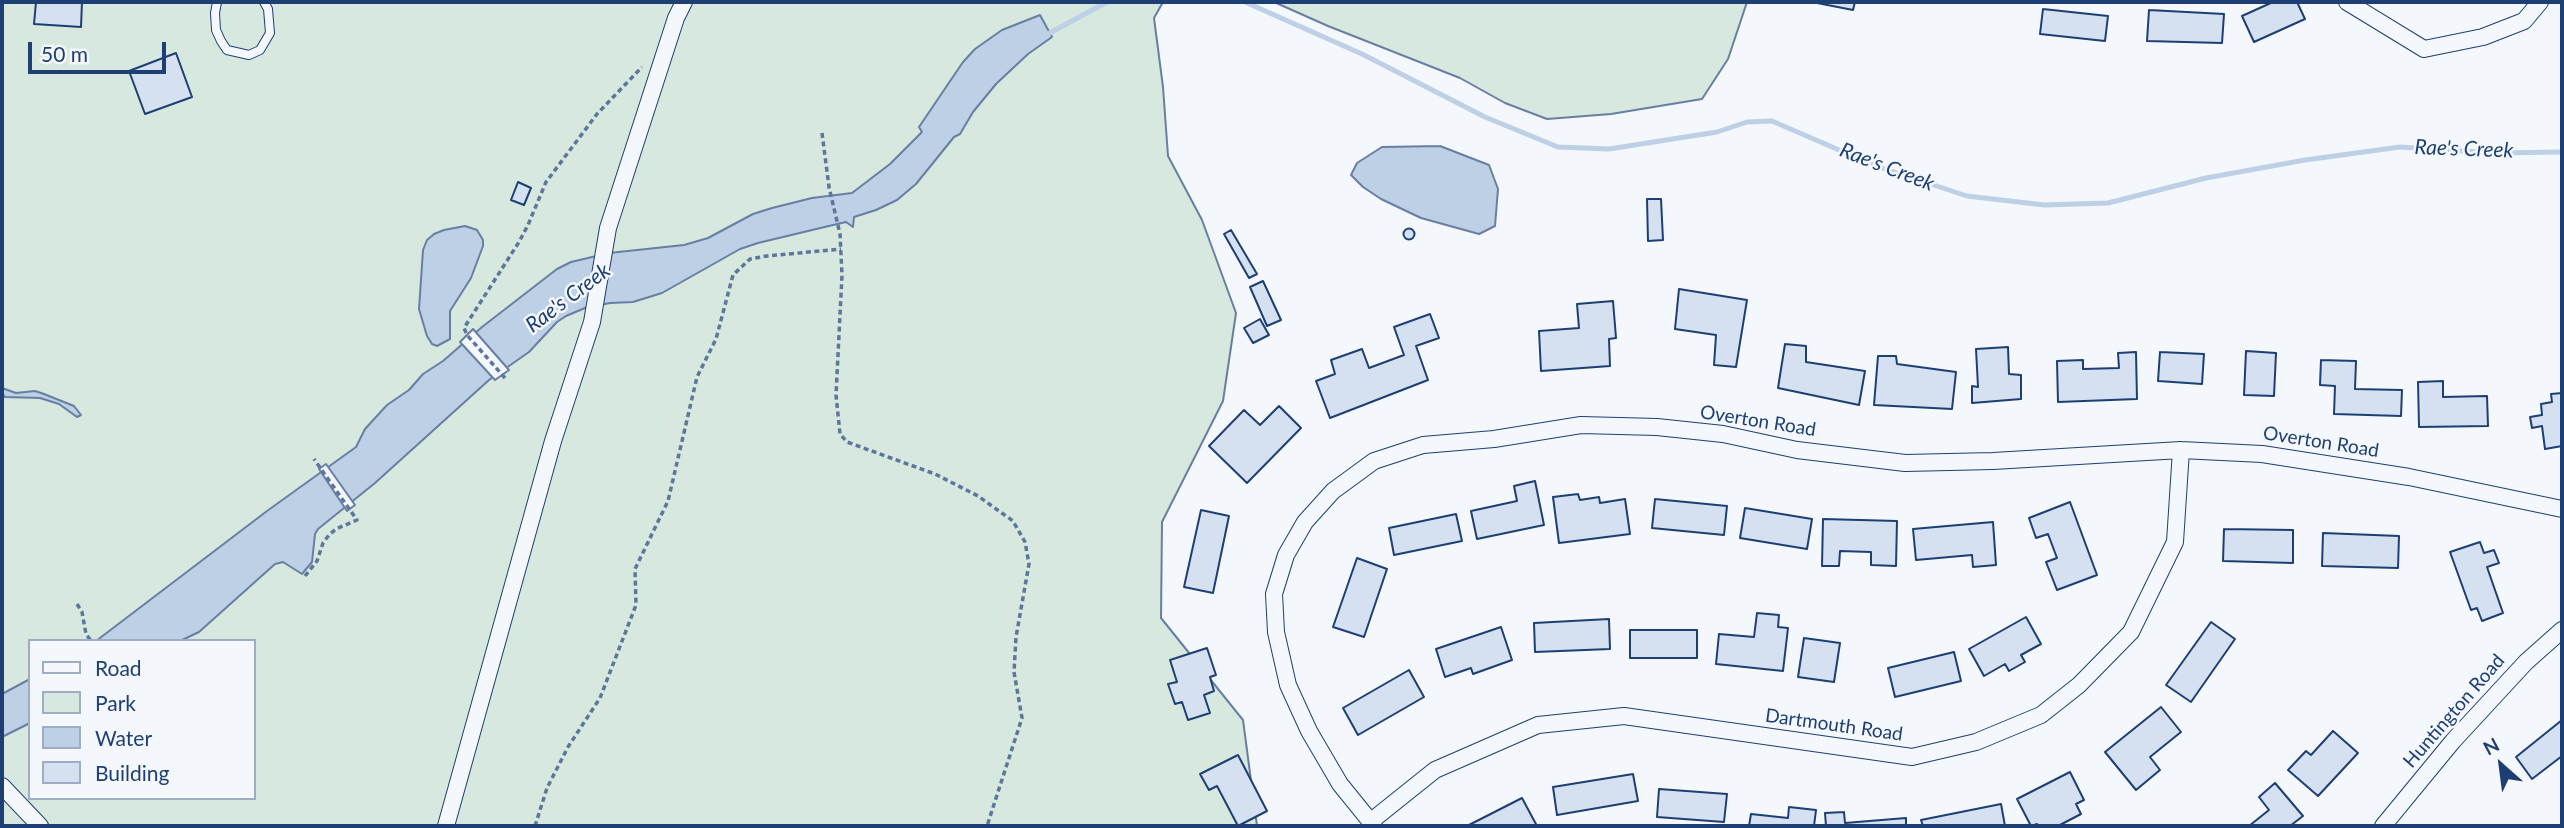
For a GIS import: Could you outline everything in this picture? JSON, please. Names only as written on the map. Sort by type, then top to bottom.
[{"type":"street","points":[[446,826],[554,440],[592,321],[608,228],[684,2]]},
{"type":"street","points":[[2347,2],[2424,49],[2483,37],[2524,20],[2540,2]]},
{"type":"street","name":"Overton Road","points":[[1372,824],[1340,784],[1309,731],[1288,685],[1276,632],[1274,594],[1286,555],[1306,523],[1333,491],[1374,461],[1423,445],[1494,439],[1581,425],[1657,427],[1710,433],[1797,450],[1905,463],[1993,461],[2181,450],[2274,456],[2409,477],[2562,509]]},
{"type":"street","name":"Dartmouth Road","points":[[1372,824],[1434,770],[1538,725],[1624,716],[1912,757],[1976,742],[2041,715],[2080,685],[2131,632],[2137,621],[2175,542],[2181,450]]},
{"type":"street","name":"Huntington Road","points":[[2383,826],[2453,741],[2526,662],[2562,630]]},
{"type":"street","points":[[2,786],[40,826]]},
{"type":"lane","points":[[217,2],[216,30],[221,41],[227,50],[250,55],[260,50],[270,33],[268,9],[264,2]]},
{"type":"path","points":[[505,378],[467,335],[464,328],[528,225],[546,182],[597,114],[628,79],[668,43]]},
{"type":"path","points":[[822,133],[841,249],[836,395],[836,421],[840,434],[847,442],[935,474],[978,496],[1013,521],[1025,542],[1029,564],[1016,637],[1014,672],[1022,718],[987,826]]},
{"type":"path","points":[[535,826],[547,788],[568,747],[600,698],[636,605],[635,569],[644,545],[668,502],[697,377],[716,339],[733,275],[750,260],[841,249]]},
{"type":"path","points":[[305,576],[317,561],[329,535],[357,520],[314,458]]},
{"type":"path","points":[[77,604],[90,639]]},
{"type":"green space","points":[[2,2],[1163,2],[1154,18],[1168,156],[1202,220],[1236,313],[1223,401],[1162,522],[1161,618],[1243,720],[1257,826],[2,826]]},
{"type":"green space","points":[[1274,2],[1747,2],[1728,59],[1702,99],[1611,114],[1547,119],[1505,103],[1460,78]]},
{"type":"water","points":[[1040,15],[1052,37],[1028,54],[996,84],[973,112],[960,134],[954,137],[916,184],[897,200],[854,217],[853,227],[846,222],[758,243],[740,249],[662,293],[633,302],[585,308],[566,316],[529,352],[489,380],[375,483],[318,529],[312,562],[302,574],[283,562],[275,564],[199,632],[184,639],[99,639],[356,447],[365,429],[387,405],[557,269],[571,262],[609,253],[684,245],[708,238],[753,214],[772,208],[812,198],[852,193],[890,164],[922,132],[919,127],[963,62],[975,49],[1002,30]]},
{"type":"water","points":[[1440,146],[1489,165],[1498,189],[1495,226],[1479,234],[1421,218],[1381,199],[1351,175],[1357,163],[1382,147]]},
{"type":"water","points":[[465,226],[477,230],[483,240],[483,246],[471,278],[450,311],[450,339],[437,346],[432,344],[427,336],[419,309],[423,250],[427,240],[434,234]]},
{"type":"water","points":[[2,388],[16,393],[35,391],[44,394],[74,406],[81,415],[77,417],[59,404],[40,398],[5,397]]},
{"type":"water","points":[[28,680],[28,724],[2,737],[2,694]]},
{"type":"pier","points":[[473,329],[509,370],[495,380],[460,342]]},
{"type":"pier","points":[[326,464],[355,505],[347,511],[319,469]]},
{"type":"building","points":[[36,2],[82,2],[81,27],[34,24]]},
{"type":"building","points":[[1812,2],[1855,2],[1853,10]]},
{"type":"building","points":[[2273,2],[2297,2],[2305,19],[2254,42],[2242,16]]},
{"type":"building","points":[[2043,9],[2108,16],[2105,41],[2040,34]]},
{"type":"building","points":[[2149,10],[2224,14],[2222,43],[2147,41]]},
{"type":"building","points":[[176,53],[192,97],[145,114],[129,71]]},
{"type":"building","points":[[518,182],[531,188],[524,205],[511,200]]},
{"type":"building","points":[[1647,199],[1661,199],[1663,240],[1648,241]]},
{"type":"building","points":[[1409,229],[1413,230],[1413,238],[1409,239],[1405,238],[1404,234],[1405,230]]},
{"type":"building","points":[[1231,230],[1257,274],[1249,278],[1224,234]]},
{"type":"building","points":[[1263,281],[1281,320],[1267,326],[1250,287]]},
{"type":"building","points":[[1679,289],[1747,300],[1736,367],[1714,365],[1716,335],[1675,329]]},
{"type":"building","points":[[1613,301],[1616,338],[1609,339],[1610,366],[1541,371],[1539,331],[1579,328],[1577,304]]},
{"type":"building","points":[[1430,314],[1439,338],[1416,346],[1428,380],[1330,418],[1316,381],[1335,374],[1331,360],[1362,349],[1369,368],[1404,355],[1394,327]]},
{"type":"building","points":[[1260,319],[1269,335],[1253,343],[1244,328]]},
{"type":"building","points":[[1785,344],[1806,346],[1806,362],[1865,371],[1859,405],[1778,388]]},
{"type":"building","points":[[2008,347],[2009,374],[2021,375],[2021,399],[1972,403],[1972,386],[1978,387],[1976,349]]},
{"type":"building","points":[[2246,351],[2276,353],[2274,396],[2244,395]]},
{"type":"building","points":[[2136,352],[2137,399],[2058,402],[2057,361],[2083,360],[2083,369],[2119,368],[2118,353]]},
{"type":"building","points":[[2160,352],[2204,354],[2202,384],[2158,381]]},
{"type":"building","points":[[1878,356],[1896,356],[1897,364],[1956,372],[1952,409],[1874,405]]},
{"type":"building","points":[[2321,360],[2356,361],[2355,389],[2402,390],[2401,416],[2334,414],[2335,386],[2320,385]]},
{"type":"building","points":[[2443,381],[2443,397],[2487,396],[2488,426],[2419,427],[2418,382]]},
{"type":"building","points":[[2562,393],[2562,446],[2545,449],[2542,426],[2532,428],[2530,417],[2542,415],[2541,404],[2552,402],[2551,394]]},
{"type":"building","points":[[1279,406],[1301,428],[1247,483],[1209,446],[1244,410],[1260,425]]},
{"type":"building","points":[[1535,481],[1544,525],[1477,539],[1471,511],[1517,501],[1514,486]]},
{"type":"building","points":[[1578,494],[1580,500],[1599,497],[1600,503],[1625,499],[1630,534],[1559,543],[1553,497]]},
{"type":"building","points":[[1655,499],[1727,506],[1724,535],[1652,528]]},
{"type":"building","points":[[2070,502],[2097,575],[2057,590],[2046,562],[2057,558],[2048,534],[2036,538],[2029,518]]},
{"type":"building","points":[[1745,508],[1812,519],[1807,549],[1740,538]]},
{"type":"building","points":[[1201,510],[1229,516],[1213,593],[1184,587]]},
{"type":"building","points":[[1456,514],[1462,541],[1394,555],[1389,528]]},
{"type":"building","points":[[1823,519],[1897,521],[1896,566],[1871,565],[1871,552],[1840,551],[1839,566],[1822,566]]},
{"type":"building","points":[[1993,522],[1996,565],[1973,567],[1972,555],[1916,560],[1913,529]]},
{"type":"building","points":[[2224,529],[2293,530],[2293,563],[2223,561]]},
{"type":"building","points":[[2323,533],[2399,536],[2398,568],[2322,566]]},
{"type":"building","points":[[2480,542],[2484,553],[2494,550],[2499,563],[2487,567],[2503,613],[2482,621],[2477,608],[2471,610],[2450,552]]},
{"type":"building","points":[[1357,558],[1387,569],[1364,637],[1333,627]]},
{"type":"building","points":[[1757,613],[1779,615],[1778,627],[1788,628],[1783,671],[1716,664],[1719,634],[1754,637]]},
{"type":"building","points":[[2026,617],[2041,644],[2021,655],[2025,662],[2009,671],[2005,664],[1984,676],[1969,649]]},
{"type":"building","points":[[1609,619],[1610,649],[1535,652],[1534,623]]},
{"type":"building","points":[[2211,622],[2235,639],[2191,702],[2166,685]]},
{"type":"building","points":[[1501,627],[1512,660],[1473,674],[1471,668],[1445,677],[1436,649]]},
{"type":"building","points":[[1630,630],[1697,630],[1697,658],[1630,658]]},
{"type":"building","points":[[1804,638],[1840,643],[1834,682],[1798,677]]},
{"type":"building","points":[[1207,648],[1216,675],[1210,677],[1214,691],[1204,695],[1210,713],[1188,720],[1182,702],[1175,704],[1168,684],[1177,682],[1170,660]]},
{"type":"building","points":[[1954,652],[1961,681],[1895,697],[1888,668]]},
{"type":"building","points":[[1409,670],[1424,697],[1358,735],[1343,708]]},
{"type":"building","points":[[2161,707],[2181,732],[2150,757],[2160,770],[2136,790],[2105,752]]},
{"type":"building","points":[[2562,720],[2562,756],[2532,779],[2516,757]]},
{"type":"building","points":[[2333,731],[2358,753],[2318,796],[2288,770],[2306,751],[2311,755]]},
{"type":"building","points":[[1238,755],[1267,811],[1238,826],[1217,786],[1209,790],[1200,774]]},
{"type":"building","points":[[2070,772],[2084,800],[2076,804],[2081,814],[2058,826],[2031,826],[2017,799]]},
{"type":"building","points":[[1633,774],[1638,801],[1557,815],[1553,787]]},
{"type":"building","points":[[2275,783],[2303,816],[2290,826],[2249,826],[2269,810],[2259,797]]},
{"type":"building","points":[[1659,789],[1727,794],[1724,822],[1657,817]]},
{"type":"building","points":[[1522,798],[1537,826],[1467,826]]},
{"type":"building","points":[[2001,804],[2005,826],[1923,826],[1921,820]]},
{"type":"building","points":[[1789,807],[1816,810],[1814,826],[1749,826],[1751,814],[1788,818]]},
{"type":"building","points":[[1844,812],[1845,823],[1906,818],[1906,826],[1826,826],[1825,813]]},
{"type":"waterway","name":"Rae's Creek","points":[[1046,35],[1107,2]]},
{"type":"waterway","name":"Rae's Creek","points":[[1245,2],[1362,54],[1485,117],[1558,147],[1609,149],[1717,132],[1747,122],[1772,121],[1876,166],[1967,196],[2044,205],[2108,203],[2206,178],[2305,160],[2400,147],[2495,153],[2562,152]]}]
